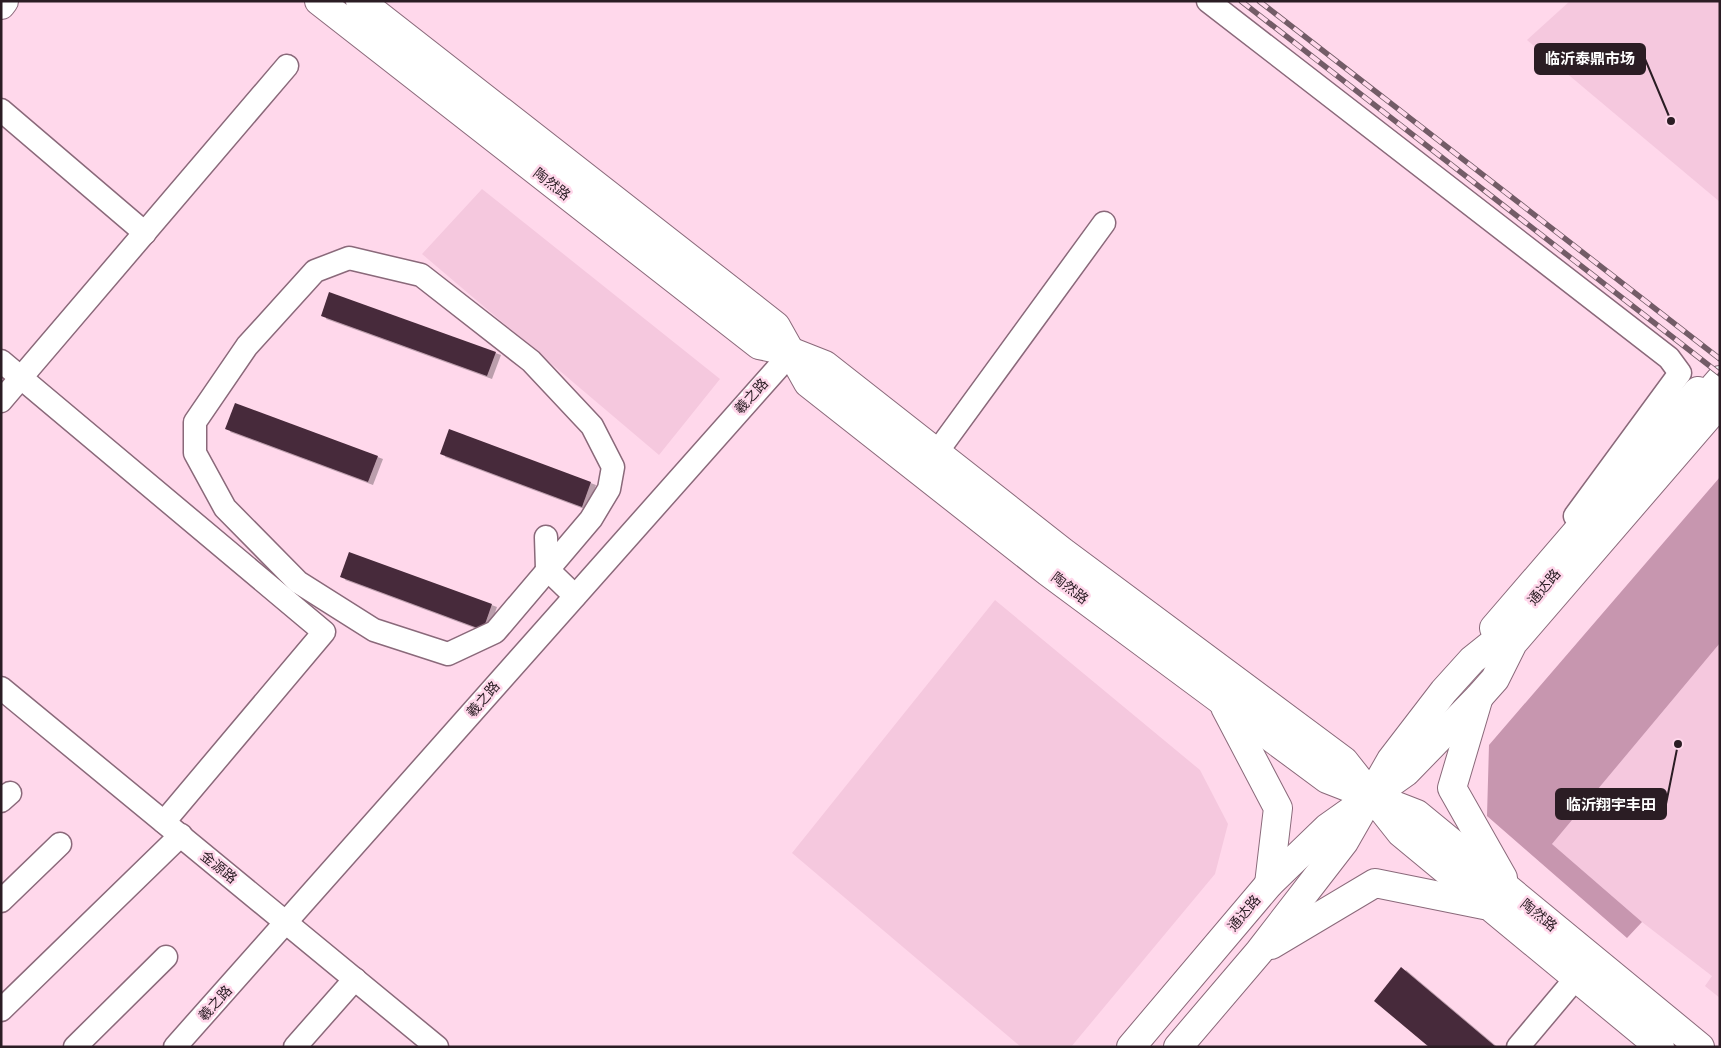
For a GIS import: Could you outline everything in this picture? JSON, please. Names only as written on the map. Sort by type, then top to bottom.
[{"type":"main road","points":[[1,5],[4,1]]},
{"type":"main road","name":"陶然路","points":[[319,1],[759,345],[792,352],[825,365],[1063,552],[1344,761],[1401,833],[1500,899],[1700,1047]]},
{"type":"main road","name":"陶然路","points":[[360,1],[776,326],[808,383],[1048,572],[1327,779],[1371,795]]},
{"type":"main road","points":[[1472,660],[1496,625],[1720,365]]},
{"type":"main road","name":"通达路","points":[[1178,1047],[1259,952],[1344,842],[1391,760],[1444,691],[1472,660],[1502,636],[1720,380]]},
{"type":"main road","name":"通达路","points":[[1131,1047],[1269,884],[1327,828],[1406,772],[1487,688],[1513,643],[1720,403]]},
{"type":"main road","points":[[1500,899],[1452,788],[1487,688],[1527,652],[1720,424]]},
{"type":"main road","points":[[1222,701],[1278,808],[1269,884]]},
{"type":"main road","points":[[1259,952],[1375,883],[1500,899]]},
{"type":"main road","name":"陶然路","points":[[1500,899],[1576,978],[1660,1047]]},
{"type":"street","points":[[1208,1],[1668,358],[1680,373],[1496,625]]},
{"type":"street","points":[[1,401],[288,66]]},
{"type":"street","points":[[1,110],[144,233]]},
{"type":"street","points":[[937,452],[1104,223]]},
{"type":"street","points":[[546,537],[547,569],[494,632],[448,654],[374,630],[298,582],[225,508],[196,453],[195,422],[247,346],[315,271],[349,258],[421,275],[531,361],[592,426],[613,467],[609,489],[591,519],[547,569]]},
{"type":"street","name":"羲之路","points":[[175,1047],[792,352]]},
{"type":"street","points":[[1,361],[324,632],[172,829],[1,1010]]},
{"type":"street","points":[[547,569],[575,596]]},
{"type":"street","name":"金源路","points":[[2,690],[437,1047]]},
{"type":"street","points":[[1,901],[60,844]]},
{"type":"street","points":[[75,1047],[166,957]]},
{"type":"street","points":[[1518,1047],[1576,978]]},
{"type":"street","points":[[295,1047],[355,979]]},
{"type":"shaded area","points":[[1570,1],[1720,1],[1720,202],[1527,40]]},
{"type":"shaded area","points":[[482,189],[720,379],[659,455],[422,254]]},
{"type":"shaded area","points":[[1720,477],[1720,643],[1552,844],[1642,922],[1627,938],[1487,816],[1489,745]]},
{"type":"shaded area","points":[[995,600],[1200,770],[1228,824],[1215,874],[1071,1047],[1021,1047],[792,853]]},
{"type":"shaded area","points":[[1720,643],[1720,998],[1705,986],[1712,976],[1642,922],[1552,844]]},
{"type":"building","points":[[329,292],[496,352],[487,376],[321,316]]},
{"type":"building","points":[[235,403],[378,456],[368,482],[225,429]]},
{"type":"building","points":[[449,429],[591,482],[582,507],[440,454]]},
{"type":"building","points":[[349,552],[492,604],[483,630],[340,577]]},
{"type":"building","points":[[1401,967],[1496,1047],[1429,1047],[1374,1001]]},
{"type":"railway","points":[[1241,1],[1720,374]]},
{"type":"railway","points":[[1259,1],[1720,359]]},
{"type":"place","name":"临沂泰鼎市场","points":[[1671,121]]},
{"type":"place","name":"临沂翔宇丰田","points":[[1678,744]]}]
